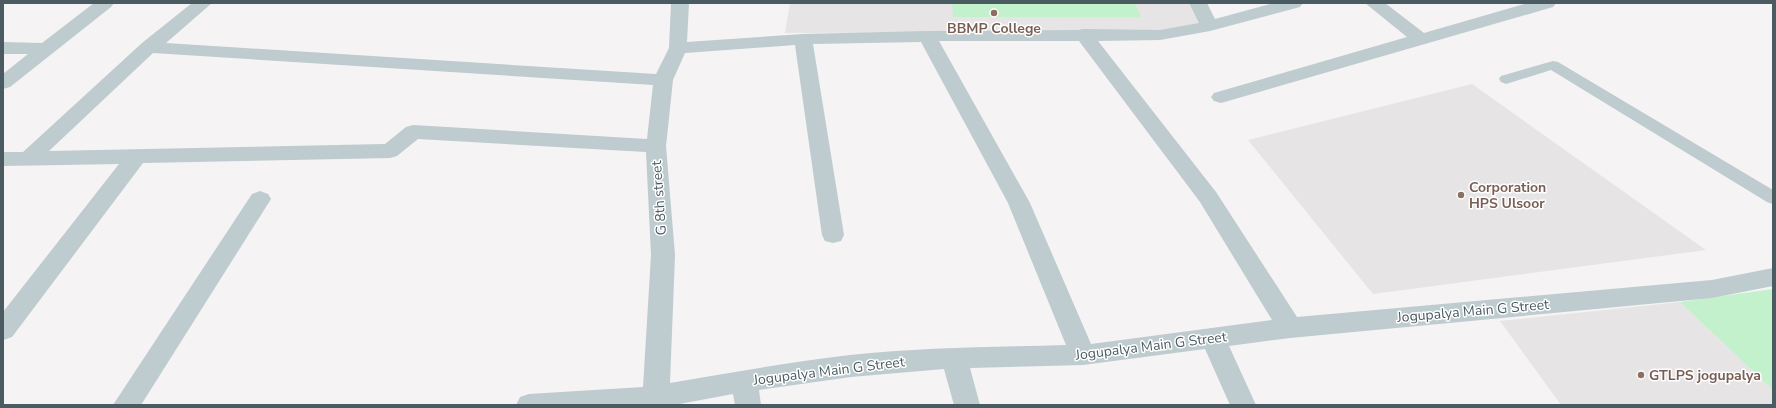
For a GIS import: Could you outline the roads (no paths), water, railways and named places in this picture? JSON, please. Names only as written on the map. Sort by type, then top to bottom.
[{"type":"street","points":[[3,83],[104,3]]},
{"type":"street","points":[[28,159],[149,47],[203,3]]},
{"type":"street","name":"G 8th street","points":[[656,397],[663,255],[656,146],[663,80],[678,48],[680,3]]},
{"type":"street","points":[[1198,3],[1210,26]]},
{"type":"street","points":[[678,48],[804,40],[927,36],[1083,34],[1160,35],[1210,26],[1262,7],[1294,3]]},
{"type":"street","points":[[1374,3],[1422,40]]},
{"type":"street","points":[[1221,97],[1548,3]]},
{"type":"street","points":[[1083,34],[1208,197],[1290,328]]},
{"type":"street","points":[[927,36],[1019,202],[1083,355]]},
{"type":"street","points":[[804,40],[833,236]]},
{"type":"street","points":[[149,47],[663,80]]},
{"type":"street","points":[[3,48],[46,49]]},
{"type":"street","points":[[3,159],[390,152],[413,132],[656,146]]},
{"type":"street","points":[[3,330],[136,157]]},
{"type":"street","points":[[126,405],[260,199]]},
{"type":"street","name":"Jogupalya Main G Street","points":[[529,405],[746,393],[851,366],[954,358],[1083,355],[1290,328],[1712,289],[1773,277]]},
{"type":"street","points":[[1213,339],[1243,405]]},
{"type":"street","points":[[954,358],[967,405]]},
{"type":"lane","points":[[1506,79],[1553,65],[1773,198]]},
{"type":"place","name":"BBMP College","points":[[994,13]]},
{"type":"place","name":"Corporation HPS Ulsoor","points":[[1461,195]]},
{"type":"place","name":"GTLPS jogupalya","points":[[1641,375]]}]
